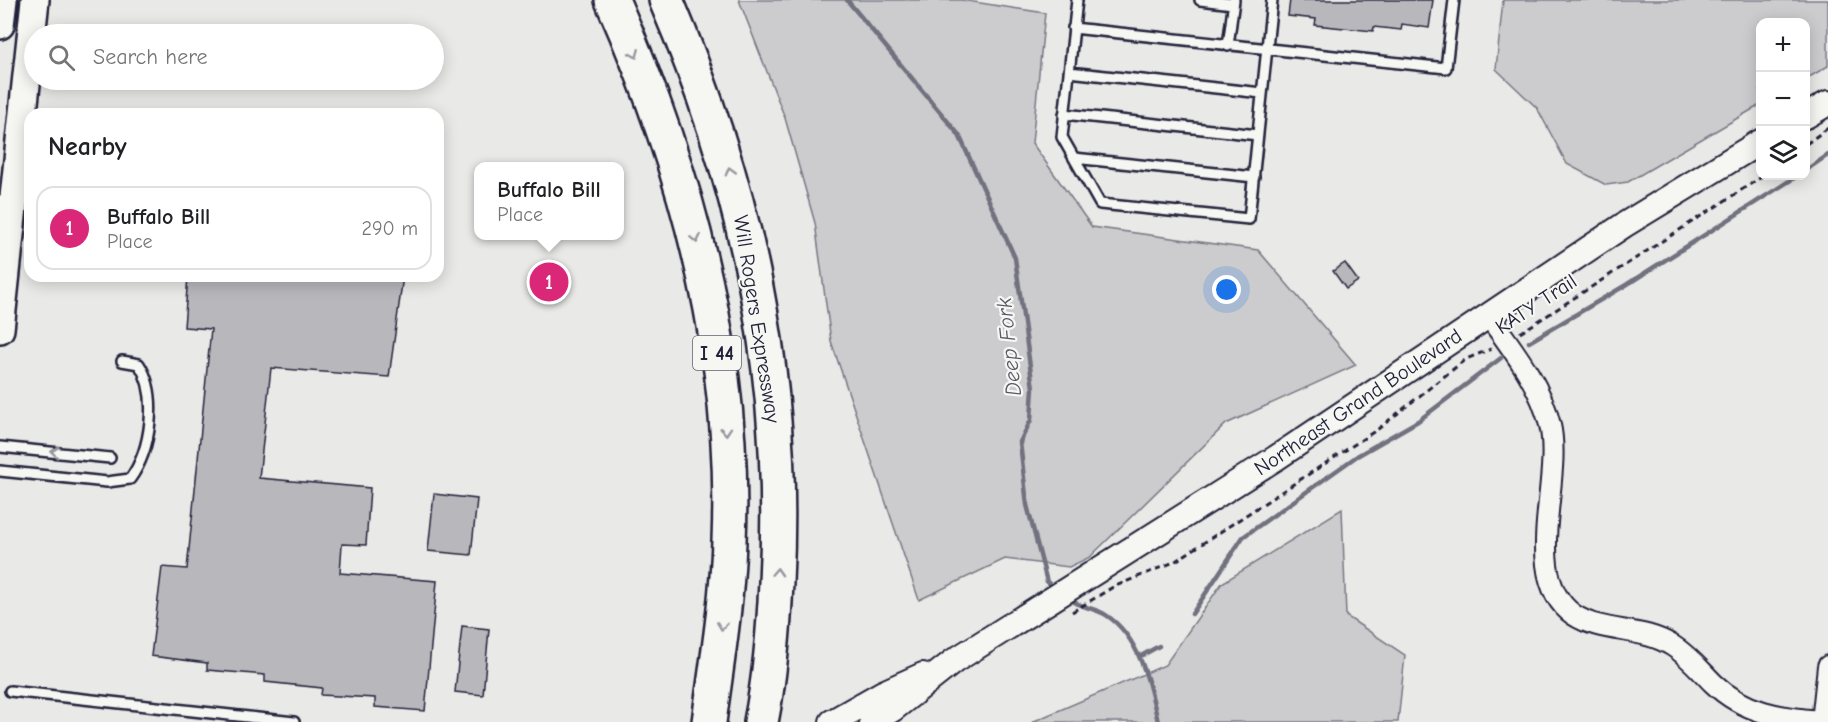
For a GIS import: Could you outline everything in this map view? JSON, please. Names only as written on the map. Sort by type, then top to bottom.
[{"type":"highway","name":"I 44","points":[[612,0],[656,106],[692,220],[716,340],[724,399],[729,541],[723,623],[709,722]]},
{"type":"highway","name":"Will Rogers Expressway","points":[[666,0],[727,160],[739,204],[764,333],[778,467],[778,543],[772,642],[762,718]]},
{"type":"main road","points":[[0,25],[3,0]]},
{"type":"main road","points":[[33,24],[35,0]]},
{"type":"main road","points":[[24,108],[26,90]]},
{"type":"main road","points":[[0,329],[24,109]]},
{"type":"street","points":[[1810,114],[1828,103]]},
{"type":"street","name":"Northeast Grand Boulevard","points":[[872,722],[893,709],[954,661],[1018,620],[1104,580],[1276,458],[1488,315],[1624,225],[1756,145]]},
{"type":"street","points":[[1488,315],[1531,378],[1550,425],[1554,473],[1546,541],[1546,571],[1555,594],[1564,605],[1574,614],[1593,624],[1647,634],[1671,644],[1684,653],[1725,694],[1753,710],[1777,716],[1822,722],[1828,666]]},
{"type":"street","name":"Northeast Grand Boulevard","points":[[832,722],[883,693],[954,661]]},
{"type":"lane","points":[[1077,0],[1062,136],[1100,204],[1249,219],[1272,0]]},
{"type":"lane","points":[[1200,0],[1233,2],[1228,45]]},
{"type":"lane","points":[[1073,28],[1446,68],[1454,0]]},
{"type":"lane","points":[[1069,72],[1262,93]]},
{"type":"lane","points":[[1064,114],[1258,135]]},
{"type":"lane","points":[[1074,158],[1254,177]]},
{"type":"lane","points":[[0,471],[107,482],[130,479],[137,470],[144,451],[150,412],[145,373],[135,362],[122,361]]},
{"type":"lane","points":[[0,447],[110,458]]},
{"type":"lane","points":[[10,692],[294,722]]},
{"type":"path","points":[[1810,141],[1828,128]]},
{"type":"path","name":"KATY Trail","points":[[1104,580],[1174,562],[1378,429],[1466,359],[1507,342],[1757,180]]},
{"type":"shaded area","points":[[739,0],[961,0],[1045,13],[1032,143],[1092,227],[1258,250],[1356,365],[1226,424],[1090,557],[1069,567],[1005,559],[919,600],[831,341],[815,223],[785,118]]},
{"type":"shaded area","points":[[1503,0],[1828,0],[1828,66],[1810,77],[1810,18],[1756,18],[1756,107],[1628,182],[1606,185],[1567,164],[1537,108],[1496,69]]},
{"type":"shaded area","points":[[1342,509],[1346,616],[1405,655],[1398,722],[1032,722],[1165,665],[1222,583]]},
{"type":"building","points":[[1290,0],[1433,0],[1429,28],[1402,24],[1401,30],[1374,27],[1373,31],[1315,25],[1316,19],[1288,16]]},
{"type":"building","points":[[1345,263],[1358,281],[1346,289],[1333,271]]},
{"type":"building","points":[[188,282],[402,282],[389,377],[271,368],[259,478],[370,488],[366,545],[342,544],[340,573],[437,581],[425,711],[375,707],[375,698],[321,695],[322,688],[265,682],[265,675],[207,670],[207,663],[151,656],[162,567],[187,569],[211,329],[184,327]]},
{"type":"building","points":[[434,494],[477,499],[471,555],[428,551]]},
{"type":"building","points":[[462,626],[489,629],[483,695],[455,692]]},
{"type":"waterway","name":"Deep Fork","points":[[847,0],[959,135],[1015,258],[1033,388],[1031,420],[1020,442],[1027,505],[1047,582],[1054,588]]},
{"type":"waterway","points":[[1810,167],[1828,155]]},
{"type":"waterway","points":[[1529,342],[1626,285],[1791,180]]},
{"type":"waterway","points":[[1192,614],[1243,537],[1357,456],[1418,421],[1501,358]]},
{"type":"waterway","name":"Deep Fork","points":[[1068,598],[1106,615],[1118,624],[1127,636],[1142,663],[1158,722]]},
{"type":"waterway","points":[[1141,656],[1159,646]]},
{"type":"place","name":"Buffalo Bill","points":[[549,282]]}]
